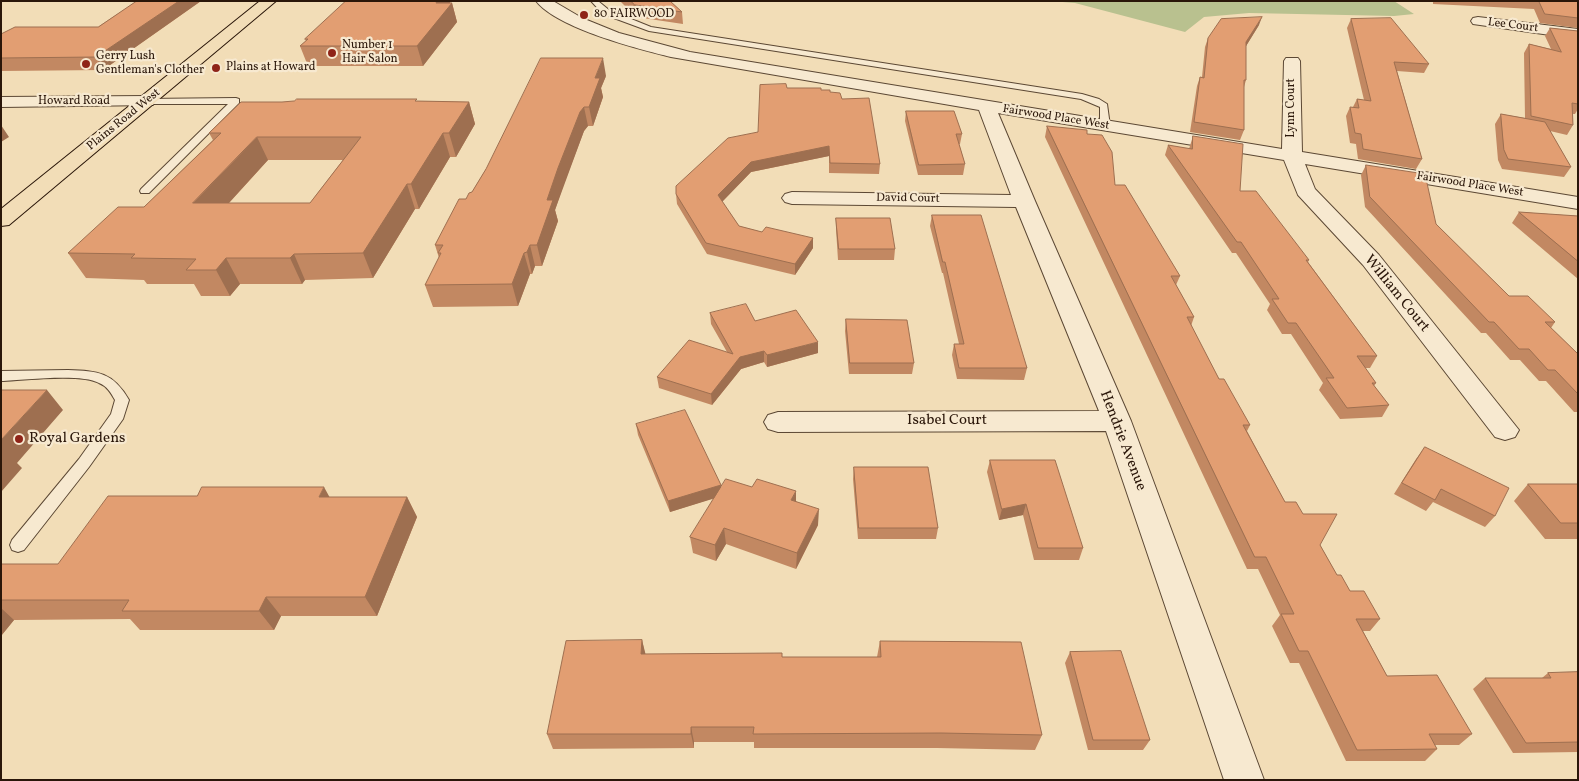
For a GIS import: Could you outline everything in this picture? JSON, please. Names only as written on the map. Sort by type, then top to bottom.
[{"type":"main road","name":"Plains Road West","points":[[1,220],[269,1]]},
{"type":"street","name":"Fairwood Place West","points":[[544,1],[562,14],[650,48],[690,57],[1578,203]]},
{"type":"street","name":"Lee Court","points":[[1478,21],[1578,34]]},
{"type":"street","name":"Lynn Court","points":[[1292,61],[1292,156]]},
{"type":"street","name":"Howard Road","points":[[1,102],[147,101]]},
{"type":"street","name":"Hendrie Avenue","points":[[987,107],[1024,201],[1117,421],[1244,780]]},
{"type":"street","name":"William Court","points":[[1292,156],[1305,191],[1371,260],[1505,430]]},
{"type":"street","name":"David Court","points":[[792,198],[1024,201]]},
{"type":"street","name":"Isabel Court","points":[[778,422],[1117,421]]},
{"type":"lane","points":[[594,1],[606,12],[649,29],[1082,97],[1096,101],[1104,106],[1105,126]]},
{"type":"lane","points":[[640,33],[649,29]]},
{"type":"lane","points":[[146,191],[236,101],[147,101]]},
{"type":"lane","points":[[1,376],[82,375],[101,378],[115,387],[122,400],[118,415],[84,463],[18,545]]},
{"type":"green space","points":[[1050,1],[1394,1],[1414,14],[1394,16],[1249,13],[1204,17],[1185,32],[1075,3]]},
{"type":"building","points":[[137,1],[179,1],[96,57],[1,58],[1,34],[15,27],[98,27]]},
{"type":"building","points":[[346,1],[437,1],[436,3],[452,3],[417,46],[300,46],[308,39],[305,39]]},
{"type":"building","points":[[631,1],[670,1],[682,12],[635,5]]},
{"type":"building","points":[[1539,1],[1578,1],[1578,18],[1545,14]]},
{"type":"building","points":[[1262,17],[1246,42],[1244,130],[1194,122],[1200,77],[1204,78],[1208,38],[1221,19]]},
{"type":"building","points":[[1391,18],[1429,64],[1394,62],[1422,159],[1363,149],[1361,134],[1355,133],[1350,107],[1359,108],[1357,99],[1371,101],[1351,19]]},
{"type":"building","points":[[1550,28],[1578,31],[1578,104],[1572,103],[1573,125],[1531,116],[1529,44],[1561,52]]},
{"type":"building","points":[[541,58],[603,58],[595,78],[600,78],[589,107],[584,107],[580,112],[558,168],[547,200],[553,200],[537,245],[530,245],[527,252],[524,253],[512,284],[425,285],[443,245],[435,245],[459,199],[466,199],[486,169]]},
{"type":"building","points":[[786,84],[787,88],[821,88],[821,90],[830,90],[830,92],[840,93],[842,99],[869,98],[880,164],[830,163],[829,146],[751,162],[718,195],[739,226],[762,232],[766,227],[813,238],[795,264],[706,243],[676,194],[676,186],[728,138],[758,132],[760,85]]},
{"type":"building","points":[[297,99],[417,99],[415,101],[469,102],[449,133],[443,133],[411,184],[407,184],[363,253],[294,254],[290,258],[226,258],[216,270],[186,270],[196,259],[131,258],[135,254],[68,253],[118,207],[144,207],[221,133],[209,133],[241,102],[294,101]],"holes":[[[257,137],[361,137],[310,203],[193,203]]]},
{"type":"building","points":[[906,111],[954,111],[962,134],[956,134],[965,164],[919,165]]},
{"type":"building","points":[[1501,114],[1545,122],[1571,167],[1508,159],[1504,150]]},
{"type":"building","points":[[1047,126],[1087,130],[1087,134],[1102,135],[1112,152],[1115,185],[1125,185],[1180,276],[1171,276],[1194,317],[1187,317],[1219,379],[1224,379],[1250,425],[1243,425],[1285,502],[1296,502],[1303,514],[1337,514],[1320,545],[1337,575],[1341,575],[1350,591],[1364,591],[1380,619],[1356,619],[1387,676],[1437,675],[1472,734],[1429,734],[1437,749],[1357,750],[1308,651],[1299,651],[1281,614],[1294,614],[1266,557],[1255,557]]},
{"type":"building","points":[[1193,136],[1243,144],[1240,191],[1256,191],[1309,260],[1306,260],[1377,356],[1357,356],[1376,383],[1372,383],[1389,405],[1347,408],[1326,378],[1334,378],[1296,323],[1288,323],[1272,299],[1279,299],[1241,242],[1237,242],[1168,145],[1192,149]]},
{"type":"building","points":[[1366,165],[1425,174],[1436,224],[1509,296],[1528,296],[1555,322],[1545,322],[1578,354],[1578,394],[1555,370],[1548,370],[1529,349],[1519,349],[1494,322],[1489,322],[1370,197]]},
{"type":"building","points":[[1519,212],[1578,216],[1578,261]]},
{"type":"building","points":[[932,215],[981,215],[1027,368],[959,368],[954,344],[964,344]]},
{"type":"building","points":[[836,218],[890,218],[895,249],[839,249]]},
{"type":"building","points":[[746,304],[755,321],[796,310],[818,342],[767,355],[764,351],[740,357],[711,394],[657,377],[689,340],[733,354],[710,313]]},
{"type":"building","points":[[846,319],[907,320],[914,363],[850,363]]},
{"type":"building","points":[[1,390],[47,390],[1,440]]},
{"type":"building","points":[[685,410],[721,485],[668,501],[636,424]]},
{"type":"building","points":[[1425,447],[1509,488],[1495,516],[1441,489],[1435,500],[1402,483]]},
{"type":"building","points":[[990,460],[1055,460],[1083,548],[1038,548],[1026,504],[1002,509]]},
{"type":"building","points":[[854,467],[928,467],[938,528],[859,528]]},
{"type":"building","points":[[726,479],[752,487],[757,479],[796,491],[791,500],[819,509],[797,553],[724,528],[715,545],[690,537]]},
{"type":"building","points":[[1528,484],[1578,484],[1578,523],[1561,523]]},
{"type":"building","points":[[202,487],[324,487],[319,497],[407,497],[365,597],[266,597],[259,611],[122,611],[129,600],[1,600],[1,564],[58,564],[108,496],[197,496]]},
{"type":"building","points":[[642,640],[641,654],[782,653],[782,657],[881,657],[880,641],[1021,642],[1042,735],[941,733],[753,734],[754,727],[691,727],[691,734],[547,734],[566,641]]},
{"type":"building","points":[[1121,651],[1150,740],[1093,740],[1070,652]]},
{"type":"building","points":[[1578,672],[1578,742],[1526,743],[1485,678],[1551,678],[1548,673]]},
{"type":"place","name":"80 FAIRWOOD","points":[[584,15]]},
{"type":"place","name":"Number 1 Hair Salon","points":[[332,53]]},
{"type":"place","name":"Gerry Lush Gentleman's Clother","points":[[86,64]]},
{"type":"place","name":"Plains at Howard","points":[[216,68]]},
{"type":"place","name":"Royal Gardens","points":[[19,439]]}]
